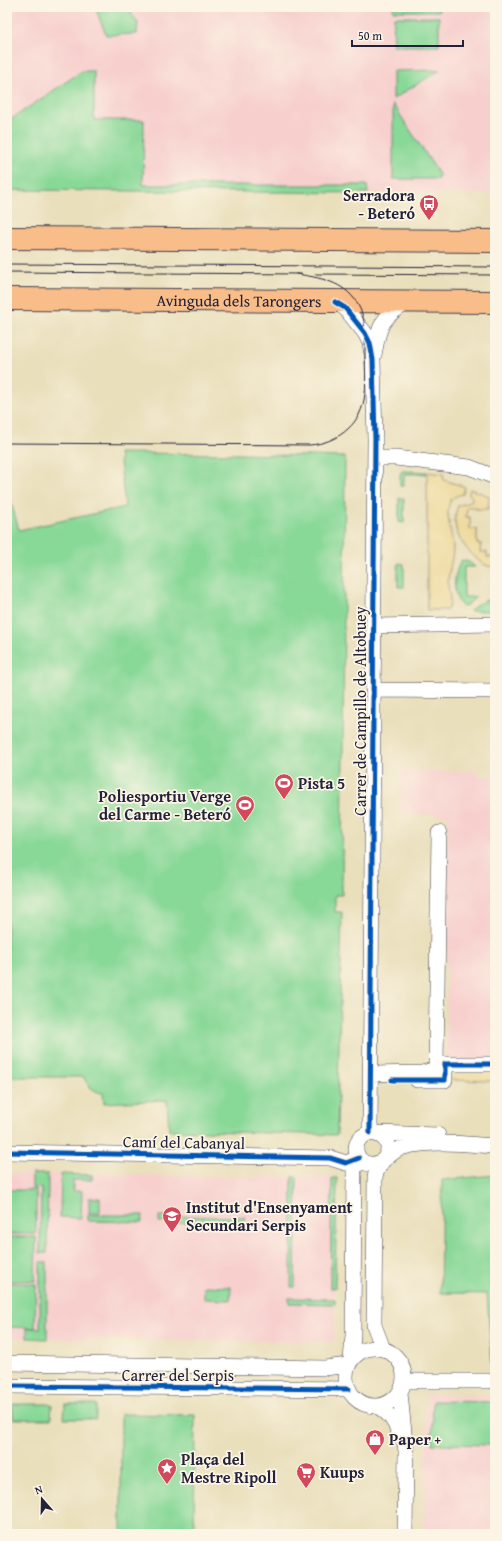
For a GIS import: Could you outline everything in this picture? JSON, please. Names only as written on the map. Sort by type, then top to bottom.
[{"type":"main road","points":[[7,238],[495,241]]},
{"type":"main road","name":"Avinguda dels Tarongers","points":[[7,299],[495,302]]},
{"type":"street","name":"Carrer de Campillo de Altobuey","points":[[335,302],[345,308],[365,333],[370,343],[373,360],[374,690],[371,1074],[372,1133]]},
{"type":"street","name":"Carrer de Campillo de Altobuey","points":[[373,360],[378,330],[385,318],[395,309],[409,302]]},
{"type":"street","points":[[374,458],[396,458],[469,467],[495,477]]},
{"type":"street","points":[[374,626],[495,624]]},
{"type":"street","points":[[374,690],[495,691]]},
{"type":"street","points":[[371,1074],[422,1073],[433,1070],[436,1067],[439,833]]},
{"type":"street","points":[[392,1080],[445,1080],[445,1064],[495,1064]]},
{"type":"street","points":[[490,1381],[402,1387],[390,1402],[377,1406],[368,1406],[353,1396],[348,1389],[346,1377],[350,1363],[352,1335],[354,1158],[362,1136],[372,1133],[495,1137]]},
{"type":"street","points":[[354,1158],[373,1165],[382,1162],[387,1153],[386,1143],[380,1136],[372,1133]]},
{"type":"street","points":[[383,1349],[374,1326],[375,1177],[377,1167],[393,1152],[400,1148],[416,1145],[433,1144],[495,1146]]},
{"type":"street","name":"Camí del Cabanyal","points":[[330,1158],[348,1151],[354,1158]]},
{"type":"street","name":"Camí del Cabanyal","points":[[7,1152],[354,1158]]},
{"type":"street","points":[[350,1363],[357,1354],[374,1348],[383,1349],[390,1352],[397,1357],[403,1368],[402,1387],[406,1452],[405,1534]]},
{"type":"street","name":"Carrer del Serpis","points":[[7,1363],[325,1368],[350,1363]]},
{"type":"street","name":"Carrer del Serpis","points":[[7,1386],[348,1389]]},
{"type":"street","points":[[377,1406],[386,1411],[393,1421],[406,1452]]},
{"type":"shaded area","points":[[7,7],[495,7],[495,194],[7,190]]},
{"type":"shaded area","points":[[401,771],[479,771],[479,776],[495,776],[495,1062],[446,1061],[448,815],[401,814]]},
{"type":"shaded area","name":"Institut d'Ensenyament Secundari Serpis","points":[[7,1173],[337,1178],[334,1342],[7,1338]]},
{"type":"shaded area","points":[[427,1394],[495,1395],[495,1534],[424,1534]]},
{"type":"green space","points":[[95,7],[127,7],[138,23],[137,34],[106,35]]},
{"type":"green space","points":[[393,7],[439,7],[439,11],[393,11]]},
{"type":"green space","points":[[394,17],[439,17],[439,46],[393,46]]},
{"type":"green space","points":[[440,70],[393,99],[393,71]]},
{"type":"green space","points":[[82,71],[94,71],[94,120],[144,120],[143,185],[367,185],[368,193],[7,190],[7,122]]},
{"type":"green space","points":[[393,104],[439,174],[438,179],[393,179]]},
{"type":"green space","name":"Poliesportiu Verge del Carme - Beteró","points":[[119,453],[345,457],[342,895],[335,895],[335,912],[342,912],[337,1135],[169,1130],[167,1100],[104,1103],[103,1093],[97,1092],[91,1088],[84,1077],[7,1077],[7,487],[19,530],[125,507]]},
{"type":"green space","points":[[402,471],[427,472],[427,474],[404,474],[404,486],[400,486],[400,474]]},
{"type":"green space","points":[[399,498],[404,498],[404,523],[399,522]]},
{"type":"green space","points":[[462,560],[469,562],[475,567],[464,567],[464,597],[476,597],[463,607],[459,602],[455,590],[455,577]]},
{"type":"green space","points":[[398,563],[404,564],[404,587],[398,587]]},
{"type":"green space","points":[[495,598],[495,611],[470,611],[481,602]]},
{"type":"green space","points":[[32,1174],[48,1174],[47,1253],[40,1253],[41,1188],[32,1188]]},
{"type":"green space","points":[[61,1174],[92,1175],[92,1180],[73,1180],[73,1191],[82,1191],[81,1218],[60,1217]]},
{"type":"green space","points":[[495,1175],[494,1395],[487,1294],[440,1293],[442,1180]]},
{"type":"green space","points":[[292,1177],[297,1177],[295,1287],[291,1287]]},
{"type":"green space","points":[[332,1178],[337,1178],[335,1288],[330,1288]]},
{"type":"green space","points":[[7,1190],[36,1190],[36,1234],[7,1234]]},
{"type":"green space","points":[[89,1198],[100,1198],[100,1213],[89,1213]]},
{"type":"green space","points":[[88,1215],[143,1215],[142,1222],[88,1221]]},
{"type":"green space","points":[[159,1216],[245,1217],[244,1224],[159,1222]]},
{"type":"green space","points":[[7,1237],[36,1237],[35,1281],[7,1281]]},
{"type":"green space","points":[[40,1262],[47,1262],[47,1339],[27,1338],[27,1328],[40,1328]]},
{"type":"green space","points":[[7,1283],[36,1284],[35,1328],[7,1327]]},
{"type":"green space","points":[[204,1286],[231,1287],[230,1300],[204,1299]]},
{"type":"green space","points":[[289,1298],[335,1299],[335,1304],[289,1303]]},
{"type":"green space","points":[[433,1401],[495,1402],[495,1445],[432,1444]]},
{"type":"green space","points":[[13,1404],[52,1404],[51,1419],[13,1419]]},
{"type":"green space","points":[[65,1404],[96,1404],[96,1419],[64,1419]]},
{"type":"green space","points":[[121,1414],[195,1415],[194,1534],[121,1534]]},
{"type":"sand","points":[[427,472],[443,474],[444,480],[465,487],[463,494],[452,499],[448,507],[448,518],[453,549],[448,579],[450,603],[447,610],[427,610]]},
{"type":"sand","points":[[470,489],[489,496],[488,509],[475,509],[475,507],[467,507],[466,517],[470,517],[470,529],[477,529],[477,544],[481,544],[480,552],[487,552],[487,557],[495,557],[495,567],[486,565],[474,556],[464,545],[457,533],[455,520],[458,506],[472,500],[472,497],[469,494]]},
{"type":"sand","points":[[449,1067],[495,1068],[495,1081],[449,1080]]},
{"type":"tram line","points":[[7,264],[495,267]]},
{"type":"tram line","points":[[7,272],[301,274]]},
{"type":"tram line","points":[[7,443],[310,445],[319,444],[337,437],[351,426],[357,418],[364,400],[366,383],[364,322],[357,303],[346,290],[338,285],[322,279],[296,274]]},
{"type":"tram line","points":[[315,274],[495,275]]},
{"type":"cycle path","points":[[335,302],[345,308],[365,333],[370,343],[373,360],[375,439],[370,1133]]},
{"type":"cycle path","points":[[392,1080],[445,1080],[445,1064],[495,1064]]},
{"type":"cycle path","points":[[7,1152],[330,1158],[346,1163],[359,1158]]},
{"type":"cycle path","points":[[7,1386],[349,1389]]},
{"type":"place","name":"Serradora - Beteró","points":[[429,221]]},
{"type":"place","name":"Pista 5","points":[[284,800]]},
{"type":"place","name":"Poliesportiu Verge del Carme - Beteró","points":[[245,822]]},
{"type":"place","name":"Institut d'Ensenyament Secundari Serpis","points":[[172,1233]]},
{"type":"place","name":"Paper +","points":[[375,1456]]},
{"type":"place","name":"Plaça del Mestre Ripoll","points":[[167,1485]]},
{"type":"place","name":"Kuups","points":[[306,1489]]}]
